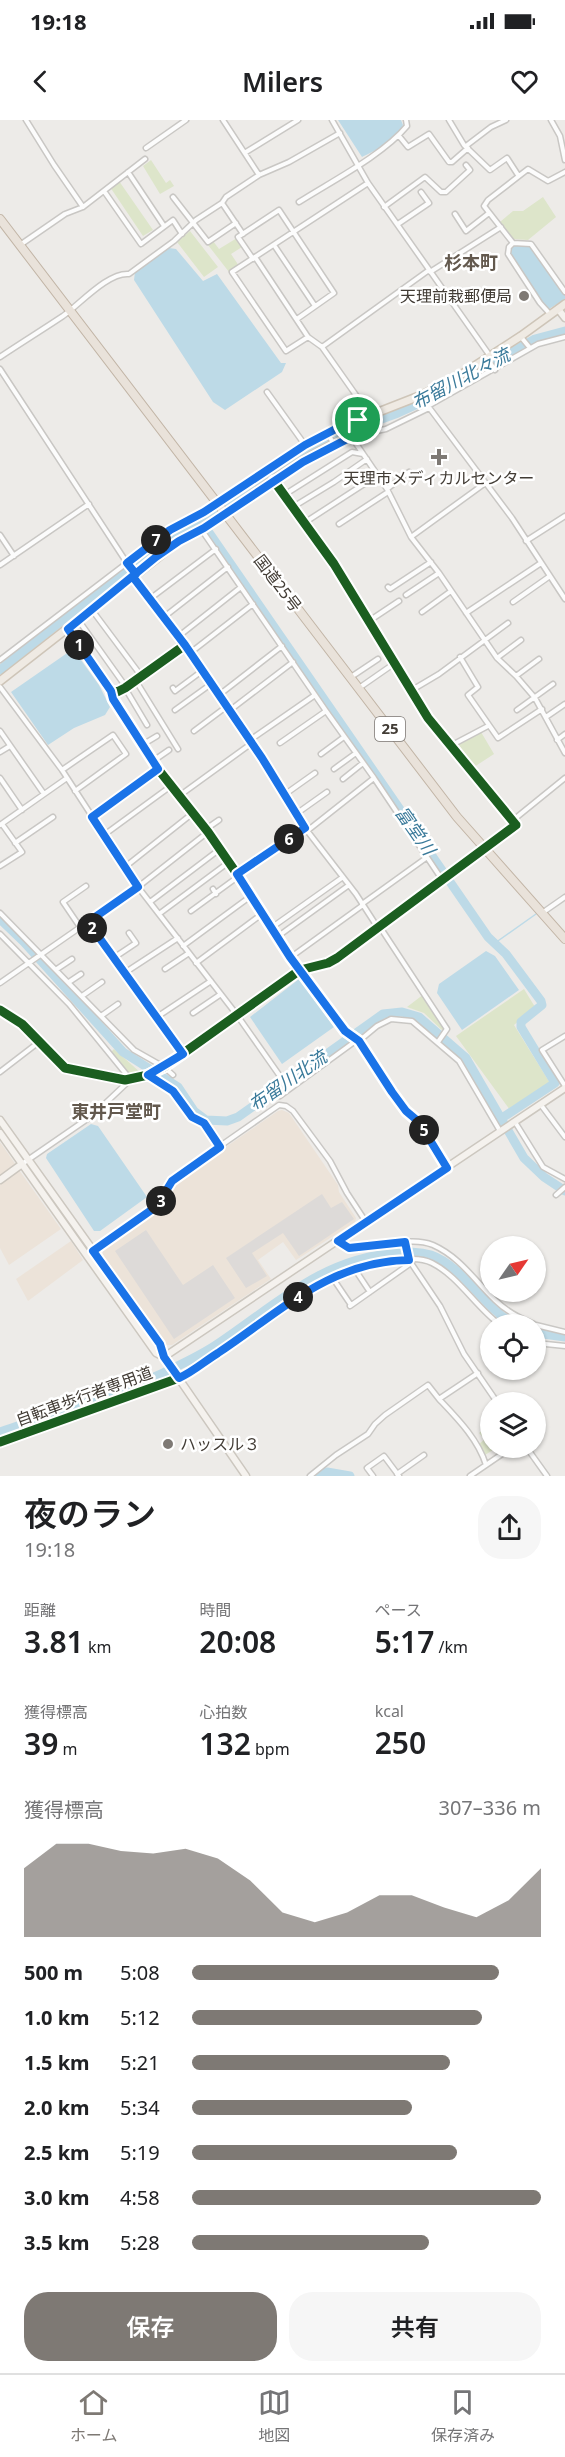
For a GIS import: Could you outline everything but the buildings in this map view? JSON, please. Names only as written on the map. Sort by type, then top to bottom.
[{"type":"highway","name":"国道25号","points":[[0,219],[484,850],[565,939]]},
{"type":"main road","points":[[0,681],[93,610],[135,574],[179,541],[204,527],[221,508],[274,481],[354,434],[357,421],[422,395],[489,358],[565,304]]},
{"type":"street","points":[[27,120],[83,207]]},
{"type":"street","points":[[146,148],[186,120]]},
{"type":"street","points":[[223,120],[259,175]]},
{"type":"street","points":[[246,152],[298,120]]},
{"type":"street","points":[[332,120],[368,183],[430,271],[495,370]]},
{"type":"street","points":[[299,202],[399,136],[407,126],[406,120]]},
{"type":"street","points":[[449,120],[467,147],[490,170],[507,158],[518,175]]},
{"type":"street","points":[[399,136],[408,147],[429,134],[449,162],[452,162],[491,127],[506,120]]},
{"type":"street","points":[[551,120],[560,136],[565,160]]},
{"type":"street","points":[[0,357],[70,310],[98,287],[123,273],[129,274],[222,203],[226,197],[259,175],[289,162],[340,132]]},
{"type":"street","points":[[20,246],[65,214],[83,207],[145,159]]},
{"type":"street","points":[[384,207],[425,177],[441,192],[446,192],[470,170],[466,165]]},
{"type":"street","points":[[565,172],[548,181],[528,169],[485,203],[489,213],[513,243],[531,244],[565,292]]},
{"type":"street","points":[[128,172],[164,226]]},
{"type":"street","points":[[308,337],[286,351],[232,272],[368,183]]},
{"type":"street","points":[[104,191],[141,244],[173,220],[182,234]]},
{"type":"street","points":[[398,225],[429,203],[421,192]]},
{"type":"street","points":[[173,197],[208,242],[236,223]]},
{"type":"street","points":[[222,203],[243,234]]},
{"type":"street","points":[[297,319],[334,293],[279,210],[238,237],[308,337],[322,347],[370,415]]},
{"type":"street","points":[[454,214],[466,231],[489,213]]},
{"type":"street","points":[[322,347],[430,271],[501,227]]},
{"type":"street","points":[[513,243],[509,247],[508,254],[550,314]]},
{"type":"street","points":[[274,245],[315,306]]},
{"type":"street","points":[[558,309],[565,318]]},
{"type":"street","points":[[521,336],[530,348]]},
{"type":"street","points":[[565,337],[530,348],[495,370],[386,429],[354,434],[363,454],[387,490],[411,537],[439,573],[483,640],[535,698],[565,753]]},
{"type":"street","points":[[0,369],[135,574],[149,599],[151,598],[179,636],[251,742],[306,830],[349,885],[425,993],[447,1032],[438,1042]]},
{"type":"street","points":[[267,392],[305,445]]},
{"type":"street","points":[[422,395],[428,407],[484,484],[512,518],[565,599]]},
{"type":"street","points":[[0,660],[170,530],[204,512],[221,508],[305,445],[357,421]]},
{"type":"street","points":[[327,433],[334,444]]},
{"type":"street","points":[[284,495],[352,452],[363,454]]},
{"type":"street","points":[[293,507],[334,483],[367,459]]},
{"type":"street","points":[[339,524],[409,472]]},
{"type":"street","points":[[304,523],[378,475]]},
{"type":"street","points":[[0,1180],[93,1115],[131,1080],[162,1068],[300,970],[328,963],[446,879],[516,825],[428,718],[334,564],[274,481]]},
{"type":"street","points":[[411,537],[484,484]]},
{"type":"street","points":[[0,565],[88,504]]},
{"type":"street","points":[[526,541],[565,516]]},
{"type":"street","points":[[204,527],[228,567],[374,778],[426,858],[446,879]]},
{"type":"street","points":[[0,535],[14,555]]},
{"type":"street","points":[[151,598],[216,549]]},
{"type":"street","points":[[388,586],[390,589],[431,562]]},
{"type":"street","points":[[466,613],[541,563]]},
{"type":"street","points":[[164,617],[228,567]]},
{"type":"street","points":[[406,595],[439,573]]},
{"type":"street","points":[[513,602],[550,576]]},
{"type":"street","points":[[179,636],[242,586]]},
{"type":"street","points":[[422,612],[451,591]]},
{"type":"street","points":[[369,621],[399,601]]},
{"type":"street","points":[[190,653],[253,604]]},
{"type":"street","points":[[93,610],[142,677]]},
{"type":"street","points":[[79,621],[126,688],[147,725]]},
{"type":"street","points":[[412,690],[439,674],[508,623]]},
{"type":"street","points":[[68,629],[111,691],[113,699],[158,769],[207,830],[290,957],[347,1031],[357,1040],[406,1111],[419,1122],[447,1168]]},
{"type":"street","points":[[497,658],[521,640]]},
{"type":"street","points":[[111,691],[117,692],[126,688],[185,645]]},
{"type":"street","points":[[218,696],[282,646]]},
{"type":"street","points":[[460,657],[478,687],[468,695],[498,738],[542,709]]},
{"type":"street","points":[[351,678],[378,659]]},
{"type":"street","points":[[516,676],[539,659]]},
{"type":"street","points":[[195,731],[293,662]]},
{"type":"street","points":[[358,688],[395,663]]},
{"type":"street","points":[[174,688],[176,691],[202,671]]},
{"type":"street","points":[[136,681],[178,749]]},
{"type":"street","points":[[175,710],[211,684]]},
{"type":"street","points":[[517,710],[553,684]]},
{"type":"street","points":[[0,687],[62,770],[138,887],[237,1015],[289,1089]]},
{"type":"street","points":[[179,796],[315,695]]},
{"type":"street","points":[[546,717],[565,704]]},
{"type":"street","points":[[280,743],[326,711]]},
{"type":"street","points":[[450,746],[488,726]]},
{"type":"street","points":[[0,731],[44,794]]},
{"type":"street","points":[[557,740],[565,734]]},
{"type":"street","points":[[62,770],[112,735],[126,754],[75,791]]},
{"type":"street","points":[[142,745],[157,736]]},
{"type":"street","points":[[321,754],[344,736]]},
{"type":"street","points":[[0,752],[10,746]]},
{"type":"street","points":[[153,761],[169,750]]},
{"type":"street","points":[[334,770],[356,753]]},
{"type":"street","points":[[343,778],[363,763]]},
{"type":"street","points":[[92,817],[158,769]]},
{"type":"street","points":[[284,795],[315,774]]},
{"type":"street","points":[[0,778],[22,810]]},
{"type":"street","points":[[0,866],[22,852],[0,825],[67,778]]},
{"type":"street","points":[[191,904],[193,910],[238,875],[306,830],[374,778]]},
{"type":"street","points":[[512,821],[565,778]]},
{"type":"street","points":[[104,836],[171,786]]},
{"type":"street","points":[[296,814],[327,792]]},
{"type":"street","points":[[125,867],[193,813]]},
{"type":"street","points":[[15,843],[53,817]]},
{"type":"street","points":[[0,983],[27,962],[138,887],[219,820]]},
{"type":"street","points":[[150,902],[220,849]]},
{"type":"street","points":[[290,957],[426,858]]},
{"type":"street","points":[[159,914],[229,862]]},
{"type":"street","points":[[271,928],[343,877]]},
{"type":"street","points":[[277,938],[349,885]]},
{"type":"street","points":[[80,927],[63,903],[86,886]]},
{"type":"street","points":[[213,889],[216,894]]},
{"type":"street","points":[[183,946],[251,896]]},
{"type":"street","points":[[542,914],[565,897]]},
{"type":"street","points":[[0,913],[134,1050],[173,1075]]},
{"type":"street","points":[[196,963],[262,914]]},
{"type":"street","points":[[88,922],[183,1054]]},
{"type":"street","points":[[115,957],[136,943],[129,933]]},
{"type":"street","points":[[0,934],[69,1004],[131,1080]]},
{"type":"street","points":[[126,972],[178,938]]},
{"type":"street","points":[[165,969],[189,953]]},
{"type":"street","points":[[57,969],[72,959]]},
{"type":"street","points":[[69,982],[81,974]]},
{"type":"street","points":[[157,1017],[211,981]]},
{"type":"street","points":[[82,996],[102,982]]},
{"type":"street","points":[[193,1013],[221,994]]},
{"type":"street","points":[[101,1016],[118,1004]]},
{"type":"street","points":[[0,1010],[22,1024],[64,1068],[131,1080]]},
{"type":"street","points":[[280,1096],[377,1026],[391,1019],[402,1018],[421,1026],[459,1061],[502,1131]]},
{"type":"street","points":[[165,1359],[565,1087],[542,1050],[565,1036]]},
{"type":"street","points":[[0,1072],[39,1042]]},
{"type":"street","points":[[149,1074],[173,1091],[192,1117],[204,1123],[220,1147]]},
{"type":"street","points":[[541,1105],[565,1137]]},
{"type":"street","points":[[90,1252],[157,1206],[172,1181],[274,1107],[279,1106],[289,1108],[330,1161],[366,1222]]},
{"type":"street","points":[[0,1120],[25,1162]]},
{"type":"street","points":[[514,1123],[543,1167],[565,1179]]},
{"type":"street","points":[[0,1133],[25,1162],[160,1344],[165,1359],[246,1476]]},
{"type":"street","points":[[558,1194],[565,1187]]},
{"type":"street","points":[[338,1241],[349,1248],[405,1243],[433,1245],[462,1265],[507,1311],[513,1314]]},
{"type":"street","points":[[405,1243],[409,1260],[440,1306],[464,1354],[490,1392]]},
{"type":"street","points":[[178,1376],[238,1340],[314,1286],[354,1268],[377,1263],[420,1259],[440,1268],[488,1314]]},
{"type":"street","points":[[332,1277],[351,1305],[409,1260]]},
{"type":"street","points":[[354,1268],[370,1292]]},
{"type":"street","points":[[546,1328],[565,1332]]},
{"type":"street","points":[[546,1344],[565,1346]]},
{"type":"street","points":[[439,1399],[478,1373]]},
{"type":"street","points":[[310,1476],[336,1455],[369,1434],[385,1414],[428,1385],[468,1430],[482,1452],[486,1465]]},
{"type":"street","points":[[373,1476],[367,1468],[384,1456],[398,1475],[424,1455]]},
{"type":"street","points":[[470,1476],[496,1458]]},
{"type":"street","points":[[534,1458],[547,1476]]},
{"type":"shaded area","points":[[282,1110],[289,1113],[338,1185],[339,1192],[356,1218],[355,1222],[296,1260],[283,1242],[258,1260],[271,1279],[172,1345],[166,1345],[103,1257],[103,1249],[161,1206],[178,1180]]},
{"type":"shaded area","points":[[0,1142],[16,1165],[0,1177]]},
{"type":"shaded area","points":[[19,1170],[61,1229],[9,1265],[0,1248],[0,1184]]},
{"type":"shaded area","points":[[322,1194],[331,1208],[342,1202],[354,1219],[299,1256],[283,1233],[252,1253],[267,1276],[246,1288],[226,1258]]},
{"type":"shaded area","points":[[146,1230],[183,1285],[213,1265],[235,1298],[174,1339],[115,1251]]},
{"type":"shaded area","points":[[71,1241],[83,1260],[28,1301],[16,1279]]},
{"type":"green space","points":[[151,160],[166,183],[170,180],[174,186],[160,194],[143,166]]},
{"type":"green space","points":[[119,181],[153,230],[143,236],[110,187]]},
{"type":"green space","points":[[543,197],[556,217],[528,240],[513,239],[500,222],[513,211],[523,211]]},
{"type":"green space","points":[[190,231],[218,267],[204,277],[177,242]]},
{"type":"green space","points":[[237,238],[242,247],[231,254],[239,266],[229,272],[208,245],[213,241],[219,249]]},
{"type":"green space","points":[[481,732],[494,754],[474,767],[457,743]]},
{"type":"green space","points":[[524,989],[535,1007],[514,1025],[550,1083],[510,1110],[456,1036]]},
{"type":"green space","points":[[424,994],[446,1029],[444,1032],[424,1013],[407,1007]]},
{"type":"green space","points":[[114,1049],[142,1075],[131,1077],[111,1052]]},
{"type":"water","points":[[338,120],[401,120],[403,125],[391,140],[362,157]]},
{"type":"water","points":[[515,244],[529,245],[532,248],[565,295],[565,299],[549,309],[542,303],[510,254],[511,247]]},
{"type":"water","points":[[169,248],[176,249],[203,281],[217,274],[281,363],[286,363],[282,372],[225,410],[213,402],[134,280],[135,272]]},
{"type":"water","points":[[73,649],[99,685],[110,707],[105,715],[74,728],[48,745],[11,692]]},
{"type":"water","points":[[486,951],[495,956],[519,990],[462,1030],[437,993],[439,984]]},
{"type":"water","points":[[299,979],[334,1027],[282,1064],[250,1017]]},
{"type":"water","points":[[91,1124],[98,1126],[147,1197],[100,1231],[94,1231],[46,1158],[47,1154]]},
{"type":"waterway","name":"布留川北々流","points":[[0,670],[109,586],[154,548],[177,532],[201,521],[310,450],[346,432],[431,398],[535,339],[565,331]]},
{"type":"waterway","name":"富堂川","points":[[201,521],[488,937],[506,954],[541,1001],[542,1005],[521,1022],[521,1027],[555,1083],[502,1118]]},
{"type":"waterway","points":[[544,909],[557,900]]},
{"type":"waterway","points":[[495,943],[536,914]]},
{"type":"waterway","name":"布留川北流","points":[[0,919],[24,942],[123,1052],[178,1087],[194,1111],[206,1120],[227,1121],[238,1117],[383,1014],[402,1012],[419,1017],[466,1058],[524,1158],[544,1177],[565,1191]]},
{"type":"waterway","points":[[0,1432],[123,1390],[177,1366],[212,1347],[301,1286],[345,1264],[369,1257],[408,1252],[431,1255],[443,1260],[500,1314]]},
{"type":"waterway","points":[[546,1334],[565,1337]]},
{"type":"waterway","points":[[320,1476],[327,1472],[350,1476]]},
{"type":"cycle path","points":[[0,1010],[22,1024],[65,1068],[125,1080],[148,1075],[164,1067],[300,970],[328,963],[337,958],[516,825],[428,718],[334,564],[274,481]]},
{"type":"cycle path","points":[[185,645],[125,688],[117,692],[111,691],[113,699],[158,769],[208,832],[237,874],[290,957],[345,1031],[359,1041],[406,1111],[419,1122],[447,1168]]},
{"type":"cycle path","name":"自転車歩行者専用道","points":[[0,1442],[179,1378]]},
{"type":"place","name":"天理前栽郵便局","points":[[524,296]]},
{"type":"place","name":"天理市メディカルセンター","points":[[439,457]]},
{"type":"place","name":"ハッスル３","points":[[168,1444]]},
{"type":"district","name":"杉本町","points":[[471,263]]},
{"type":"district","name":"東井戸堂町","points":[[116,1112]]},
{"type":"route","points":[[358,420],[351,421],[305,445],[204,512],[170,530],[127,563],[136,574],[133,577],[185,645],[262,758],[305,828],[237,874],[290,957],[345,1031],[359,1041],[406,1111],[419,1122],[447,1168],[338,1241],[349,1248],[405,1242],[409,1260],[377,1263],[356,1268],[314,1286],[238,1340],[179,1378],[164,1357],[160,1344],[93,1251],[157,1206],[165,1197],[172,1181],[220,1147],[204,1123],[192,1117],[173,1091],[148,1075],[183,1054],[102,938],[88,922],[138,887],[92,817],[158,769],[113,699],[111,691],[68,629],[115,593],[133,577],[156,557],[179,541],[204,528],[303,462],[353,436],[358,420]]}]
